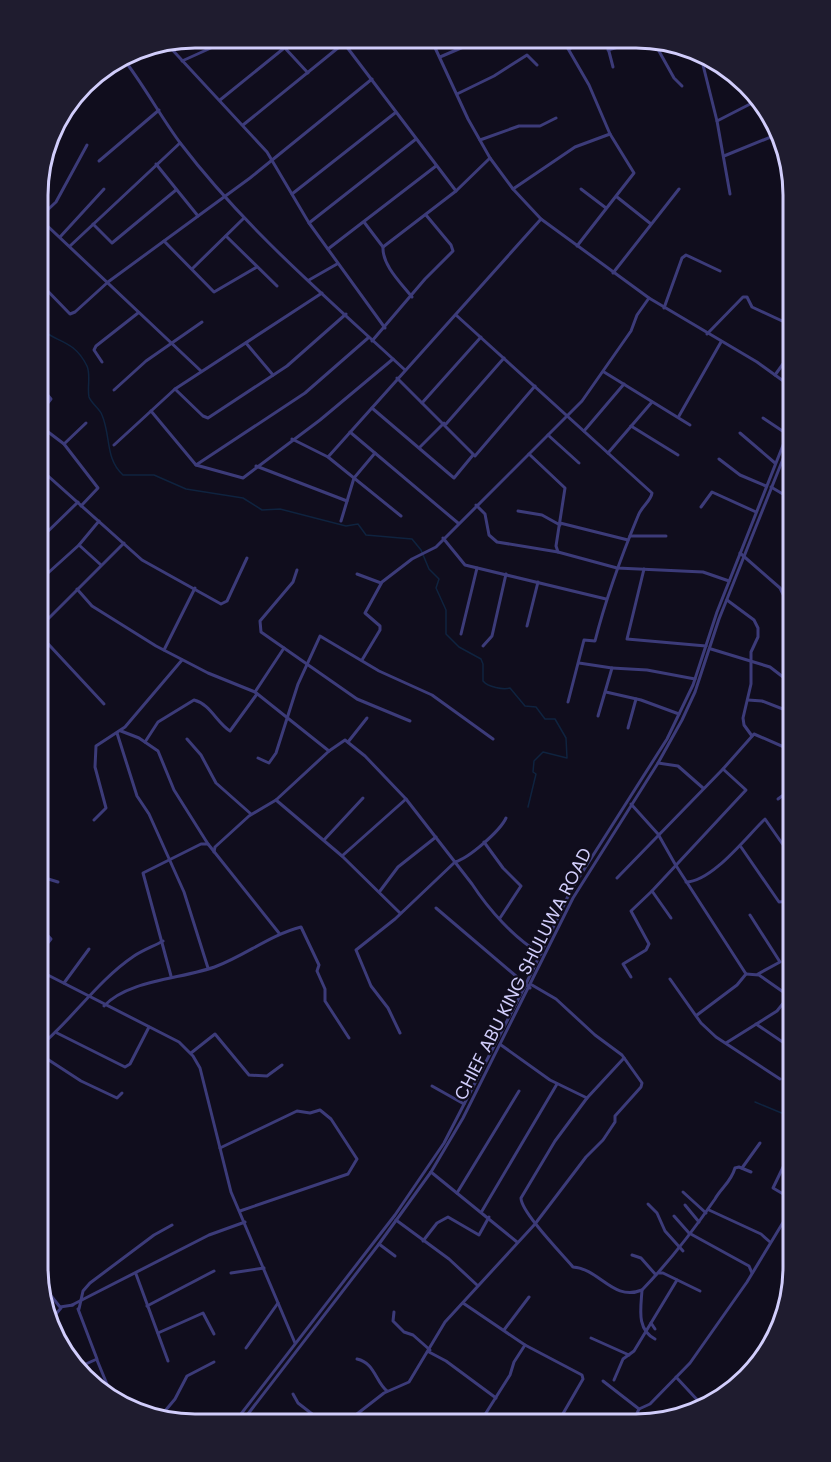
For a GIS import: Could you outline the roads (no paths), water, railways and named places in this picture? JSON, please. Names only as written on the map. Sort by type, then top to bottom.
[{"type":"street","points":[[182,61],[210,48]]},
{"type":"street","points":[[219,100],[279,53],[282,48]]},
{"type":"street","points":[[285,48],[308,73]]},
{"type":"street","points":[[243,125],[338,48]]},
{"type":"street","points":[[348,48],[395,113],[456,190]]},
{"type":"street","points":[[436,48],[490,158],[513,189],[541,219],[648,298],[783,380]]},
{"type":"street","points":[[440,57],[461,48]]},
{"type":"street","points":[[613,67],[608,50],[615,48]]},
{"type":"street","points":[[569,49],[589,85],[610,134],[634,173],[577,246]]},
{"type":"street","points":[[172,50],[243,125],[272,160],[309,223],[385,328]]},
{"type":"street","points":[[658,50],[674,78],[682,86]]},
{"type":"street","points":[[457,94],[494,76],[527,55],[537,65]]},
{"type":"street","points":[[703,64],[717,121],[730,194]]},
{"type":"street","points":[[127,65],[180,143],[244,218],[405,370]]},
{"type":"street","points":[[48,291],[71,314],[108,282],[272,160],[372,79]]},
{"type":"street","points":[[717,121],[751,104]]},
{"type":"street","points":[[99,161],[159,110]]},
{"type":"street","points":[[292,194],[395,113]]},
{"type":"street","points":[[480,140],[519,126],[540,126],[556,118]]},
{"type":"street","points":[[513,189],[575,147],[610,134]]},
{"type":"street","points":[[724,156],[771,137]]},
{"type":"street","points":[[309,223],[416,139]]},
{"type":"street","points":[[70,246],[180,143]]},
{"type":"street","points":[[48,210],[56,202],[87,145]]},
{"type":"street","points":[[383,247],[426,215],[490,158]]},
{"type":"street","points":[[156,164],[198,216]]},
{"type":"street","points":[[328,249],[436,166]]},
{"type":"street","points":[[60,237],[104,189]]},
{"type":"street","points":[[581,189],[606,209]]},
{"type":"street","points":[[613,273],[679,189]]},
{"type":"street","points":[[93,224],[112,243],[176,190]]},
{"type":"street","points":[[616,197],[651,224]]},
{"type":"street","points":[[196,465],[304,393],[385,328],[425,279],[454,250],[426,215]]},
{"type":"street","points":[[191,270],[244,218]]},
{"type":"street","points":[[327,457],[541,219]]},
{"type":"street","points":[[364,222],[383,247],[382,256],[412,297]]},
{"type":"street","points":[[48,226],[201,372]]},
{"type":"street","points":[[226,236],[277,286]]},
{"type":"street","points":[[164,241],[214,292],[257,267]]},
{"type":"street","points":[[664,308],[682,258],[686,255],[720,271]]},
{"type":"street","points":[[309,280],[338,264]]},
{"type":"street","points":[[114,446],[175,389],[323,292]]},
{"type":"street","points":[[707,334],[743,297],[747,297],[752,307],[783,321]]},
{"type":"street","points":[[362,660],[380,630],[380,626],[365,614],[381,583],[412,559],[433,550],[567,416],[604,372],[632,332],[637,315],[648,298]]},
{"type":"street","points":[[102,362],[94,350],[96,346],[138,313]]},
{"type":"street","points":[[175,389],[207,418],[273,375],[346,315]]},
{"type":"street","points":[[456,315],[652,493],[651,498],[641,507],[617,568],[595,641],[584,640],[568,702]]},
{"type":"street","points":[[114,390],[170,343],[202,322]]},
{"type":"street","points":[[422,403],[481,337]]},
{"type":"street","points":[[679,416],[721,342]]},
{"type":"street","points":[[246,343],[273,375]]},
{"type":"street","points":[[420,447],[445,424],[504,358]]},
{"type":"street","points":[[151,411],[196,465],[241,478],[393,359]]},
{"type":"street","points":[[775,375],[783,364]]},
{"type":"street","points":[[604,372],[679,416],[690,425]]},
{"type":"street","points":[[397,378],[445,424],[473,455]]},
{"type":"street","points":[[584,430],[624,384]]},
{"type":"street","points":[[372,408],[454,478],[535,386]]},
{"type":"street","points":[[608,453],[652,401]]},
{"type":"street","points":[[763,418],[783,431]]},
{"type":"street","points":[[64,444],[86,423]]},
{"type":"street","points":[[631,426],[678,455]]},
{"type":"street","points":[[48,431],[64,444],[98,488],[81,506]]},
{"type":"street","points":[[350,432],[458,523]]},
{"type":"street","points":[[740,433],[776,463]]},
{"type":"street","points":[[548,435],[579,463]]},
{"type":"street","points":[[292,439],[327,457],[401,516]]},
{"type":"street","points":[[241,1414],[427,1168],[458,1115],[526,985],[571,890],[639,788],[667,740],[695,679],[729,581],[783,445]]},
{"type":"street","points":[[341,521],[354,478],[375,453]]},
{"type":"street","points":[[529,454],[564,487],[556,546],[558,552]]},
{"type":"street","name":"CHIEF ABU KING SHULUWA ROAD","points":[[248,1414],[379,1244],[431,1172],[463,1118],[573,898],[639,788],[658,763],[695,692],[727,600],[783,458]]},
{"type":"street","points":[[719,459],[740,475],[766,486]]},
{"type":"street","points":[[256,466],[347,501]]},
{"type":"street","points":[[48,476],[151,566],[225,604],[247,558]]},
{"type":"street","points":[[771,487],[783,494]]},
{"type":"street","points":[[701,507],[712,492],[756,512]]},
{"type":"street","points":[[48,531],[78,502]]},
{"type":"street","points":[[476,505],[484,512],[492,540],[558,552],[617,568],[703,572],[729,581]]},
{"type":"street","points":[[518,511],[542,515],[560,524],[629,538],[666,536]]},
{"type":"street","points":[[48,573],[79,545],[99,521]]},
{"type":"street","points":[[444,538],[461,562],[477,568],[606,599]]},
{"type":"street","points":[[48,618],[124,543]]},
{"type":"street","points":[[79,545],[101,566]]},
{"type":"street","points":[[548,550],[556,546]]},
{"type":"street","points":[[740,553],[780,588],[783,594]]},
{"type":"street","points":[[461,634],[477,568]]},
{"type":"street","points":[[644,569],[627,639],[706,646]]},
{"type":"street","points":[[297,570],[293,582],[274,602],[258,626],[263,635],[357,699],[410,721]]},
{"type":"street","points":[[357,574],[381,583]]},
{"type":"street","points":[[483,646],[492,636],[506,574]]},
{"type":"street","points":[[526,626],[538,582]]},
{"type":"street","points":[[164,650],[195,588]]},
{"type":"street","points":[[77,589],[92,606],[164,650],[256,693],[329,751]]},
{"type":"street","points":[[727,600],[757,623],[758,637],[752,649],[751,684],[743,722],[752,734],[783,747]]},
{"type":"street","points":[[258,758],[269,763],[272,760],[320,636],[403,683],[432,695],[493,739]]},
{"type":"street","points":[[48,644],[104,704]]},
{"type":"street","points":[[145,742],[158,722],[194,700],[204,704],[214,717],[230,731],[284,648]]},
{"type":"street","points":[[711,650],[770,667],[783,677]]},
{"type":"street","points":[[94,820],[106,808],[94,767],[95,748],[119,732],[182,660]]},
{"type":"street","points":[[579,663],[647,670],[695,679]]},
{"type":"street","points":[[598,716],[612,668]]},
{"type":"street","points":[[606,692],[636,699],[679,714]]},
{"type":"street","points":[[628,728],[636,699]]},
{"type":"street","points":[[748,700],[762,701],[783,709]]},
{"type":"street","points":[[348,742],[366,718]]},
{"type":"street","points":[[119,732],[145,742],[162,758],[174,790],[212,848],[279,933]]},
{"type":"street","points":[[119,732],[137,796],[149,814],[184,892],[208,968]]},
{"type":"street","points":[[617,878],[723,769],[752,734]]},
{"type":"street","points":[[187,739],[201,755],[216,783],[251,814]]},
{"type":"street","points":[[212,848],[251,814],[276,800],[344,740],[406,800],[455,862],[478,897],[541,954]]},
{"type":"street","points":[[658,763],[678,766],[703,788]]},
{"type":"street","points":[[631,977],[623,964],[646,950],[649,944],[631,911],[675,864],[686,857],[746,790],[723,769]]},
{"type":"street","points":[[778,799],[783,796]]},
{"type":"street","points":[[324,840],[363,798]]},
{"type":"street","points":[[276,800],[342,856],[400,913]]},
{"type":"street","points":[[342,856],[406,800]]},
{"type":"street","points":[[631,804],[658,834],[686,882],[746,974]]},
{"type":"street","points":[[400,1033],[388,1008],[371,986],[356,952],[455,862],[465,858],[484,842],[506,818]]},
{"type":"street","points":[[686,882],[704,876],[741,847],[765,819],[783,845]]},
{"type":"street","points":[[380,891],[398,867],[436,837]]},
{"type":"street","points":[[484,842],[502,868],[520,886],[500,918]]},
{"type":"street","points":[[172,975],[143,874],[201,844],[212,848]]},
{"type":"street","points":[[741,847],[779,902],[783,902]]},
{"type":"street","points":[[48,879],[58,882]]},
{"type":"street","points":[[652,891],[671,918]]},
{"type":"street","points":[[356,1414],[384,1392],[408,1384],[445,1322],[535,1224],[586,1157],[603,1140],[615,1122],[615,1116],[642,1083],[624,1058],[556,999],[526,985],[436,908]]},
{"type":"street","points":[[750,915],[780,962],[757,975]]},
{"type":"street","points":[[104,1006],[130,991],[172,975],[220,965],[279,933],[301,927],[319,965],[317,971],[325,989],[325,1001],[350,1038]]},
{"type":"street","points":[[48,1040],[88,997],[135,955],[163,941]]},
{"type":"street","points":[[64,983],[89,949]]},
{"type":"street","points":[[746,974],[757,975],[783,990]]},
{"type":"street","points":[[697,1016],[738,985],[746,974]]},
{"type":"street","points":[[48,975],[104,1006],[179,1042],[191,1053],[200,1068],[231,1192],[295,1343]]},
{"type":"street","points":[[670,979],[709,1030],[780,1079]]},
{"type":"street","points":[[726,1043],[783,1005]]},
{"type":"street","points":[[756,1024],[783,1043]]},
{"type":"street","points":[[57,1033],[125,1067],[130,1064],[149,1028]]},
{"type":"street","points":[[191,1053],[215,1034],[249,1075],[267,1076],[282,1065]]},
{"type":"street","points":[[501,1045],[557,1084],[586,1098]]},
{"type":"street","points":[[624,1058],[586,1098],[555,1141],[536,1176],[522,1195],[521,1204],[535,1224],[573,1267],[582,1268],[618,1292],[632,1294],[642,1290],[708,1211],[733,1178],[735,1168],[751,1172]]},
{"type":"street","points":[[48,1061],[108,1095],[117,1098],[122,1093]]},
{"type":"street","points":[[482,1211],[557,1084]]},
{"type":"street","points":[[432,1086],[464,1104]]},
{"type":"street","points":[[457,1193],[519,1091]]},
{"type":"street","points":[[220,1148],[297,1111],[310,1113],[320,1110],[331,1119],[357,1159],[348,1174],[240,1211]]},
{"type":"street","points":[[458,1115],[463,1118]]},
{"type":"street","points":[[742,1168],[760,1143]]},
{"type":"street","points":[[783,1167],[773,1188],[783,1194]]},
{"type":"street","points":[[431,1172],[482,1211],[512,1240],[517,1242]]},
{"type":"street","points":[[683,1192],[708,1211],[761,1234],[771,1242]]},
{"type":"street","points":[[648,1204],[657,1213],[664,1231],[683,1251]]},
{"type":"street","points":[[685,1205],[699,1222]]},
{"type":"street","points":[[674,1216],[689,1233],[749,1266],[752,1273]]},
{"type":"street","points":[[423,1241],[437,1223],[448,1217],[479,1235],[489,1217]]},
{"type":"street","points":[[396,1220],[469,1275],[477,1285]]},
{"type":"street","points":[[56,1315],[61,1308],[72,1305],[136,1274],[210,1235],[245,1222]]},
{"type":"street","points":[[637,1414],[639,1409],[650,1404],[696,1355],[752,1273],[783,1222]]},
{"type":"street","points":[[107,1385],[79,1309],[83,1291],[90,1283],[159,1231],[172,1225]]},
{"type":"street","points":[[512,1240],[513,1246]]},
{"type":"street","points":[[379,1244],[394,1256]]},
{"type":"street","points":[[632,1255],[641,1258],[657,1274]]},
{"type":"street","points":[[231,1273],[264,1268]]},
{"type":"street","points":[[147,1306],[214,1271]]},
{"type":"street","points":[[657,1274],[663,1273],[700,1291]]},
{"type":"street","points":[[136,1274],[168,1361]]},
{"type":"street","points":[[614,1380],[623,1359],[629,1355],[645,1333],[677,1280]]},
{"type":"street","points":[[337,1289],[341,1293]]},
{"type":"street","points":[[642,1290],[640,1318],[645,1333],[655,1339]]},
{"type":"street","points":[[51,1296],[61,1308]]},
{"type":"street","points":[[504,1330],[529,1297]]},
{"type":"street","points":[[246,1348],[278,1303]]},
{"type":"street","points":[[462,1303],[525,1345],[583,1377],[563,1414]]},
{"type":"street","points":[[72,1305],[79,1309]]},
{"type":"street","points":[[394,1312],[395,1324],[404,1332],[413,1335],[429,1351],[496,1398]]},
{"type":"street","points":[[158,1333],[203,1313],[214,1334]]},
{"type":"street","points":[[651,1323],[655,1329]]},
{"type":"street","points":[[591,1338],[629,1355]]},
{"type":"street","points":[[486,1414],[525,1345]]},
{"type":"street","points":[[85,1365],[97,1359]]},
{"type":"street","points":[[357,1359],[365,1361],[373,1370],[384,1392]]},
{"type":"street","points":[[165,1411],[175,1398],[187,1376],[214,1362]]},
{"type":"street","points":[[676,1377],[698,1400]]},
{"type":"street","points":[[603,1381],[639,1409]]},
{"type":"street","points":[[293,1394],[298,1403],[312,1414]]},
{"type":"waterway","points":[[48,334],[69,345],[87,366],[89,397],[102,415],[113,462],[123,475],[154,475],[186,489],[243,498],[262,510],[280,509],[346,526],[358,524],[366,535],[412,539],[421,550],[429,569],[439,579],[436,588],[446,610],[446,634],[459,647],[481,659],[485,683],[496,688],[510,688],[525,706],[536,707],[545,719],[555,719],[566,738],[567,758],[543,752],[534,761],[533,772],[536,774],[528,807]]},
{"type":"waterway","points":[[755,1102],[783,1114]]}]
